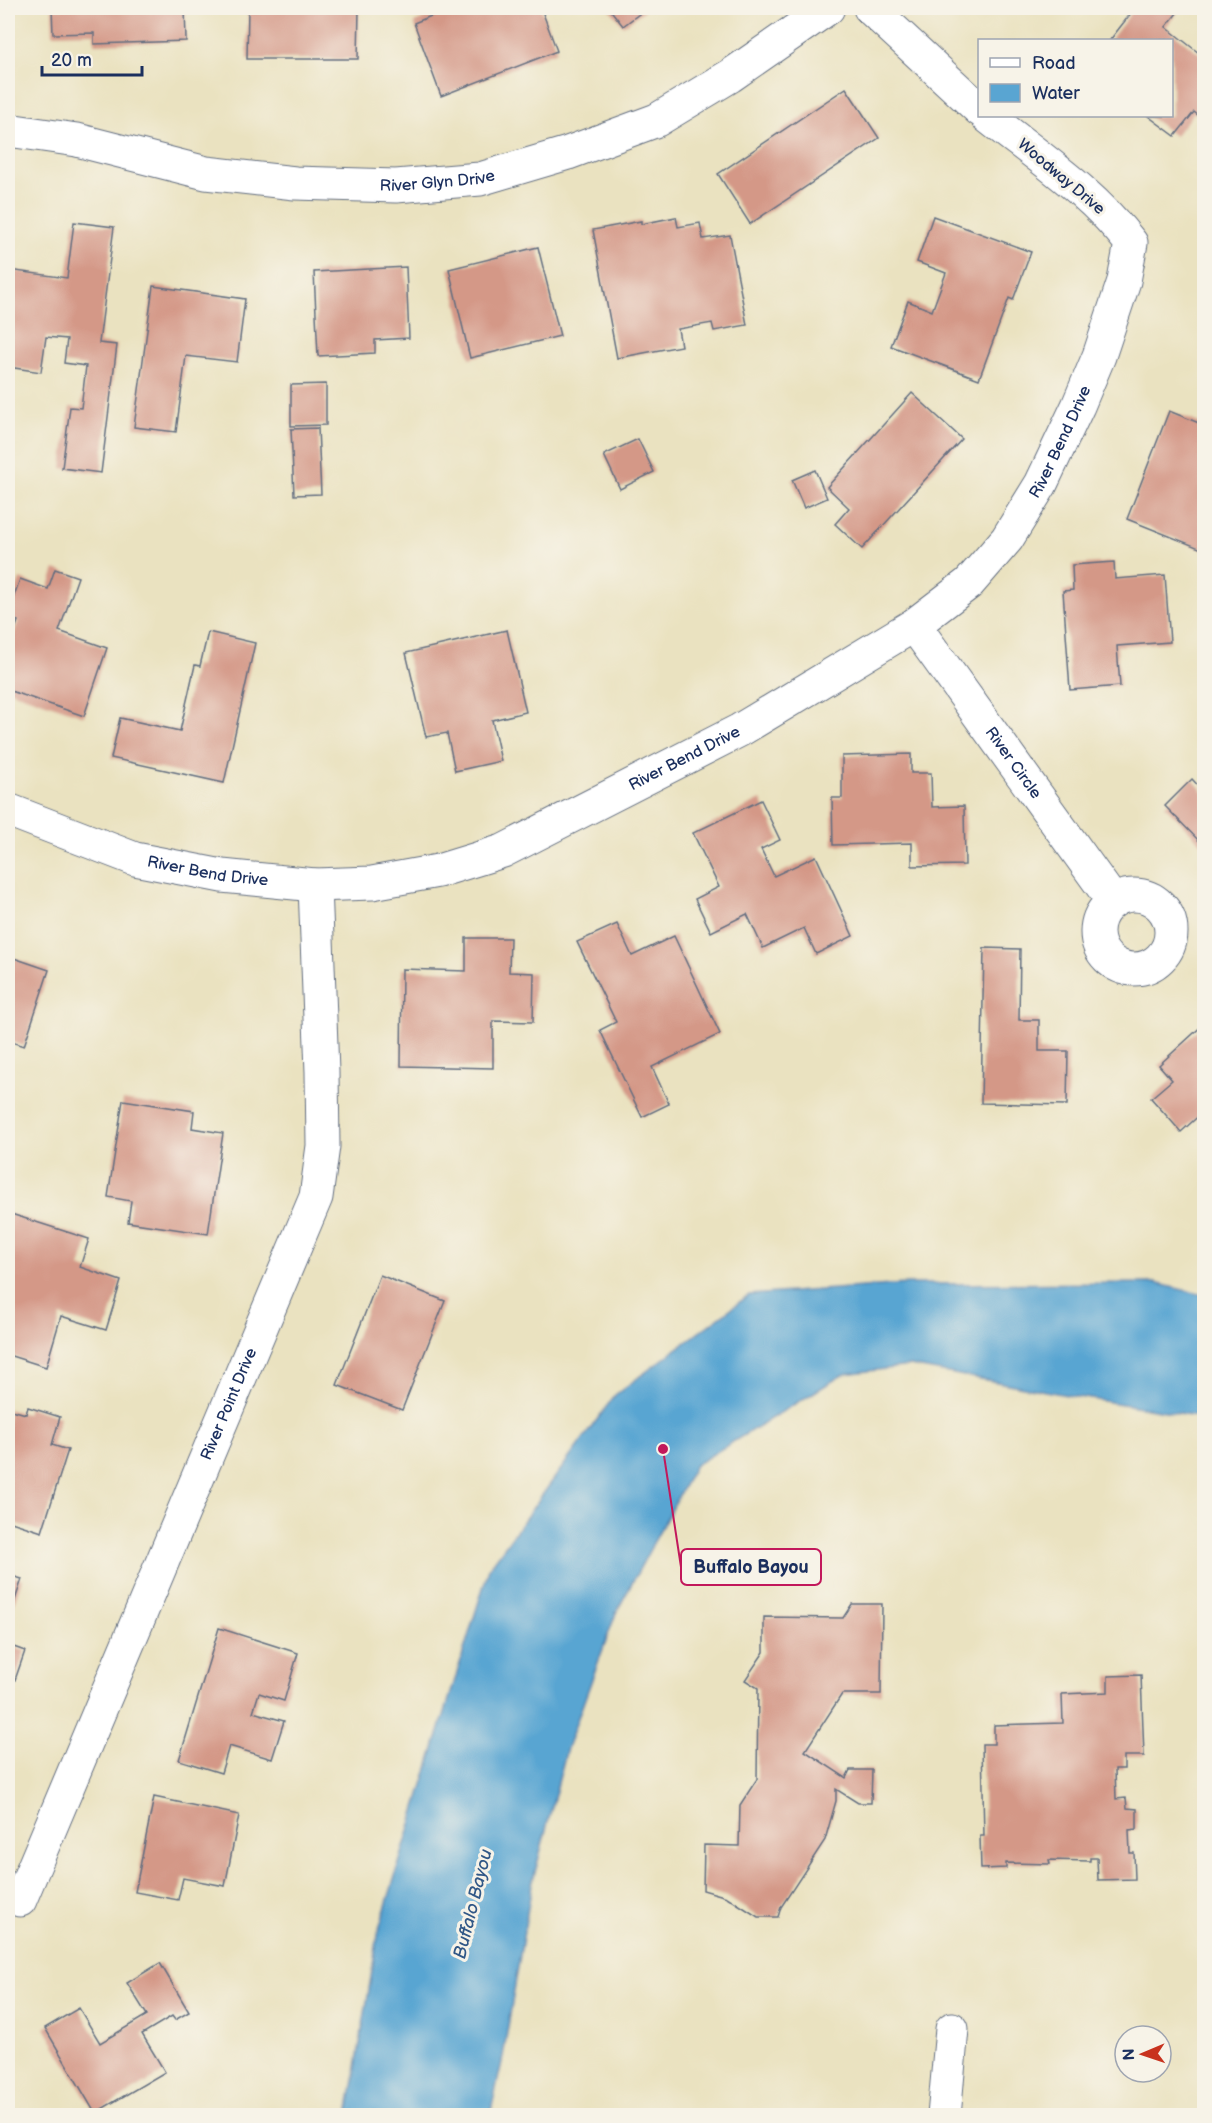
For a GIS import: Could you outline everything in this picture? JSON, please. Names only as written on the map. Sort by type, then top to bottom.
[{"type":"street","name":"River Glyn Drive","points":[[8,130],[77,140],[206,173],[273,180],[396,186],[480,179],[568,153],[657,120],[730,76],[828,8]]},
{"type":"street","points":[[870,8],[978,108]]},
{"type":"street","name":"Woodway Drive","points":[[988,117],[1093,201],[1131,243]]},
{"type":"street","name":"River Bend Drive","points":[[8,810],[135,859],[222,876],[315,885],[372,883],[438,871],[503,851],[740,730],[914,625],[969,583],[1007,539],[1041,484],[1099,356],[1124,281],[1131,243]]},
{"type":"street","name":"River Circle","points":[[914,625],[1113,901]]},
{"type":"street","name":"River Point Drive","points":[[20,1900],[316,1197],[323,1136],[315,885]]},
{"type":"street","points":[[944,2115],[952,2029]]},
{"type":"water","points":[[1155,1283],[1204,1295],[1204,1417],[1078,1397],[910,1366],[844,1374],[695,1465],[616,1613],[567,1748],[532,1884],[502,2062],[490,2115],[348,2115],[379,1929],[489,1568],[615,1395],[749,1295],[906,1284]]},
{"type":"building","points":[[52,8],[185,8],[186,41],[94,44],[94,33],[53,34]]},
{"type":"building","points":[[248,8],[359,8],[358,59],[247,59]]},
{"type":"building","points":[[434,8],[541,8],[557,51],[441,96],[414,23],[436,14]]},
{"type":"building","points":[[609,8],[647,8],[623,26]]},
{"type":"building","points":[[1135,8],[1181,8],[1166,27],[1204,57],[1204,120],[1194,112],[1175,136],[1149,117],[1173,117],[1173,39],[1111,39]]},
{"type":"building","points":[[846,88],[879,138],[750,224],[718,174]]},
{"type":"building","points":[[933,216],[1031,252],[1013,300],[1009,298],[979,379],[891,346],[908,301],[932,311],[946,273],[917,262]]},
{"type":"building","points":[[676,217],[678,227],[700,223],[703,239],[730,235],[747,325],[714,331],[712,323],[678,329],[681,346],[617,358],[593,230]]},
{"type":"building","points":[[74,222],[114,227],[99,343],[117,345],[101,473],[62,468],[70,407],[81,408],[86,366],[64,363],[67,339],[46,337],[41,372],[8,367],[9,270],[67,278]]},
{"type":"building","points":[[538,247],[560,336],[470,358],[449,269]]},
{"type":"building","points":[[406,267],[409,338],[375,340],[375,353],[318,356],[314,272]]},
{"type":"building","points":[[153,286],[245,299],[237,362],[186,356],[176,432],[134,427]]},
{"type":"building","points":[[326,384],[326,425],[291,426],[291,385]]},
{"type":"building","points":[[912,393],[962,439],[862,549],[835,524],[849,508],[827,487]]},
{"type":"building","points":[[1169,411],[1204,425],[1204,550],[1127,519]]},
{"type":"building","points":[[318,428],[321,494],[294,495],[291,429]]},
{"type":"building","points":[[638,439],[654,472],[620,489],[604,455]]},
{"type":"building","points":[[815,470],[827,498],[804,508],[792,480]]},
{"type":"building","points":[[1114,562],[1115,579],[1165,575],[1170,642],[1117,646],[1120,686],[1070,690],[1063,591],[1073,590],[1072,565]]},
{"type":"building","points":[[55,569],[78,577],[59,631],[107,648],[84,716],[8,690],[8,650],[18,621],[8,618],[8,613],[20,579],[48,589]]},
{"type":"building","points":[[507,630],[526,712],[492,720],[501,761],[455,771],[447,733],[426,737],[406,653]]},
{"type":"building","points":[[208,632],[255,643],[224,783],[111,758],[120,718],[180,731],[195,665],[200,666]]},
{"type":"building","points":[[911,754],[911,773],[931,773],[932,807],[964,806],[965,865],[912,866],[912,843],[833,845],[832,798],[842,798],[842,756]]},
{"type":"building","points":[[1192,779],[1204,792],[1204,846],[1165,806]]},
{"type":"building","points":[[761,800],[780,840],[761,849],[774,876],[816,856],[853,936],[816,954],[804,928],[763,948],[747,914],[711,932],[695,899],[719,887],[693,833]]},
{"type":"building","points":[[617,924],[632,956],[674,936],[720,1034],[652,1067],[669,1104],[642,1117],[600,1030],[616,1022],[577,942]]},
{"type":"building","points":[[466,938],[510,938],[509,972],[534,973],[533,1022],[493,1021],[493,1068],[401,1066],[402,969],[466,971]]},
{"type":"building","points":[[984,948],[1020,949],[1019,1020],[1039,1020],[1039,1051],[1068,1051],[1067,1105],[981,1103]]},
{"type":"building","points":[[8,956],[49,970],[24,1046],[8,1041]]},
{"type":"building","points":[[1204,1024],[1204,1111],[1181,1132],[1151,1098],[1172,1080],[1159,1065]]},
{"type":"building","points":[[123,1100],[194,1111],[192,1128],[223,1133],[208,1234],[128,1222],[131,1201],[108,1197]]},
{"type":"building","points":[[8,1213],[89,1239],[80,1267],[121,1281],[106,1330],[61,1316],[46,1367],[8,1355]]},
{"type":"building","points":[[380,1275],[445,1301],[402,1410],[337,1385]]},
{"type":"building","points":[[28,1407],[60,1417],[52,1445],[68,1450],[42,1532],[8,1521],[8,1409],[26,1414]]},
{"type":"building","points":[[8,1575],[22,1579],[8,1621]]},
{"type":"building","points":[[852,1604],[882,1604],[881,1694],[842,1694],[805,1751],[846,1778],[850,1770],[872,1770],[871,1803],[858,1803],[836,1789],[836,1801],[825,1840],[781,1907],[778,1917],[758,1917],[727,1897],[703,1890],[704,1845],[739,1846],[740,1805],[757,1779],[758,1688],[745,1680],[764,1652],[764,1617],[843,1618]]},
{"type":"building","points":[[219,1628],[298,1653],[284,1701],[259,1693],[253,1712],[284,1721],[272,1759],[229,1746],[221,1773],[179,1760]]},
{"type":"building","points":[[8,1645],[25,1651],[8,1700]]},
{"type":"building","points":[[1141,1675],[1144,1756],[1124,1756],[1124,1769],[1115,1769],[1116,1799],[1126,1798],[1127,1808],[1137,1809],[1137,1829],[1129,1830],[1130,1853],[1134,1853],[1135,1879],[1098,1880],[1097,1858],[1090,1858],[1090,1861],[1049,1860],[1050,1864],[1006,1863],[1006,1868],[981,1869],[980,1836],[984,1836],[982,1744],[994,1744],[994,1725],[1063,1723],[1062,1694],[1108,1692],[1108,1676]]},
{"type":"building","points":[[154,1797],[239,1815],[225,1886],[183,1878],[178,1900],[135,1892]]},
{"type":"building","points":[[160,1963],[189,2012],[175,2020],[172,2016],[142,2034],[165,2072],[95,2113],[45,2028],[79,2008],[100,2043],[147,2015],[127,1983]]},
{"type":"place","name":"Buffalo Bayou","points":[[663,1449]]}]
